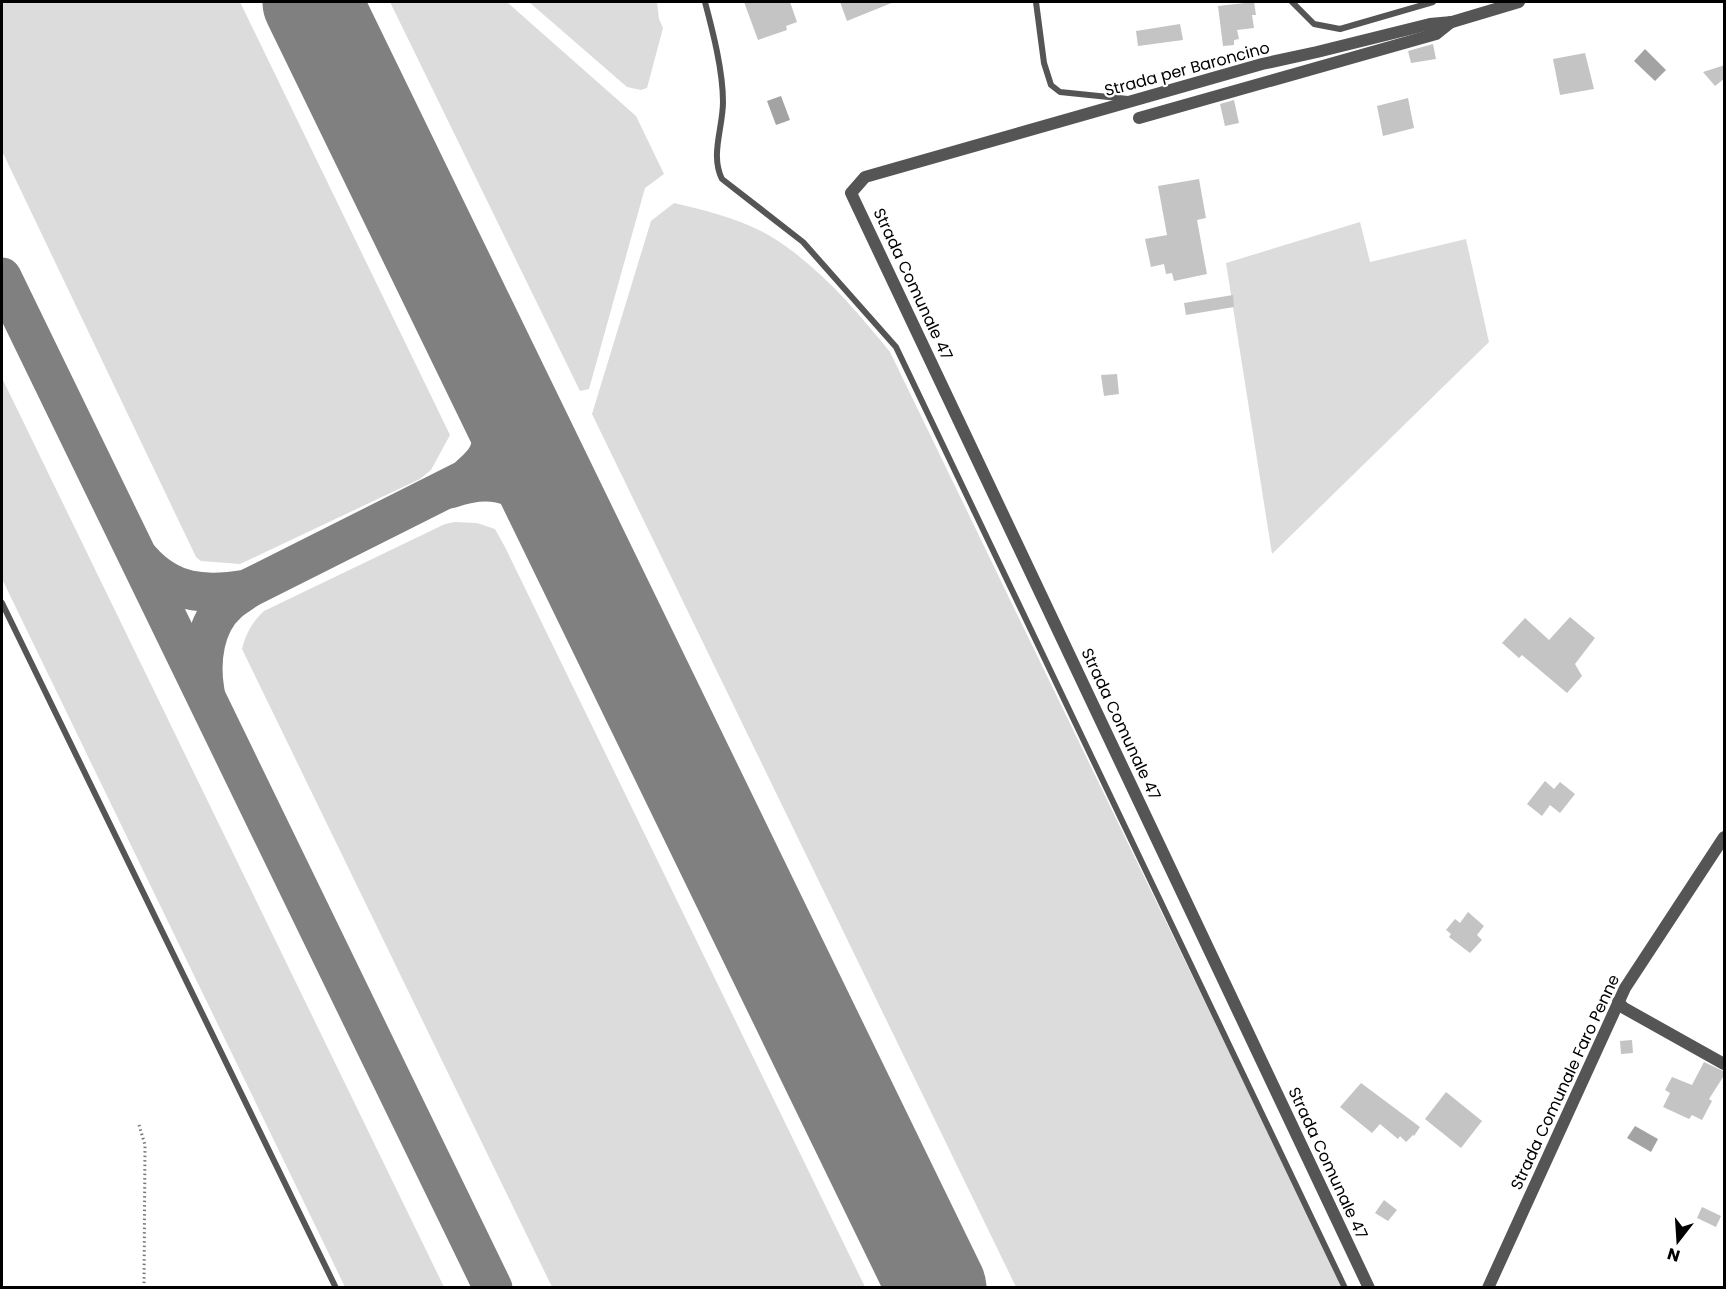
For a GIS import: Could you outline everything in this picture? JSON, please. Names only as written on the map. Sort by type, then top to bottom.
[{"type":"street","name":"Strada per Baroncino","points":[[865,177],[1262,64],[1430,24],[1452,22],[1519,2]]},
{"type":"street","points":[[1139,118],[1436,34],[1452,22]]},
{"type":"street","name":"Strada Comunale 47","points":[[865,177],[851,194],[1369,1287]]},
{"type":"street","name":"Strada Comunale Faro Penne","points":[[1488,1287],[1625,988],[1725,837]]},
{"type":"street","points":[[1618,1002],[1624,1008],[1725,1064]]},
{"type":"lane","points":[[705,2],[720,73],[723,103],[717,156],[717,169],[722,180],[803,242],[896,347],[1345,1287]]},
{"type":"lane","points":[[1036,2],[1044,63],[1051,86],[1060,92],[1134,100]]},
{"type":"lane","points":[[1292,2],[1314,24],[1340,29],[1422,3],[1434,2]]},
{"type":"lane","points":[[2,603],[336,1287]]},
{"type":"path","points":[[140,1125],[145,1145],[144,1287]]},
{"type":"shaded area","points":[[2,2],[240,2],[450,435],[431,470],[420,479],[240,564],[201,561],[196,557],[2,151]]},
{"type":"shaded area","points":[[390,2],[507,2],[636,116],[664,174],[645,188],[589,389],[580,391]]},
{"type":"shaded area","points":[[529,2],[657,2],[659,19],[663,28],[647,88],[641,90],[627,87]]},
{"type":"shaded area","points":[[1645,49],[1666,70],[1655,81],[1634,61]]},
{"type":"shaded area","points":[[781,96],[790,120],[776,125],[767,101]]},
{"type":"shaded area","points":[[674,203],[739,222],[764,233],[791,250],[851,305],[890,352],[1343,1287],[1016,1287],[592,414],[651,221]]},
{"type":"shaded area","points":[[1360,222],[1370,262],[1466,239],[1489,342],[1272,554],[1226,263]]},
{"type":"shaded area","points":[[2,378],[444,1287],[345,1287],[2,579]]},
{"type":"shaded area","points":[[477,523],[495,529],[505,547],[865,1287],[552,1287],[242,649],[250,628],[264,611],[445,524]]},
{"type":"shaded area","points":[[1635,1126],[1658,1139],[1651,1152],[1627,1138]]},
{"type":"building","points":[[744,2],[790,2],[797,22],[786,26],[787,30],[758,40]]},
{"type":"building","points":[[840,2],[894,2],[847,21]]},
{"type":"building","points":[[1254,2],[1256,15],[1252,15],[1254,28],[1237,30],[1239,39],[1234,40],[1234,45],[1223,46],[1218,6]]},
{"type":"building","points":[[1180,24],[1183,40],[1138,46],[1136,31]]},
{"type":"building","points":[[1433,44],[1436,59],[1411,63],[1408,51]]},
{"type":"building","points":[[1585,53],[1594,89],[1560,95],[1553,59]]},
{"type":"building","points":[[1725,65],[1725,78],[1715,86],[1703,72]]},
{"type":"building","points":[[1408,98],[1414,128],[1383,136],[1377,106]]},
{"type":"building","points":[[1234,100],[1239,123],[1225,126],[1220,104]]},
{"type":"building","points":[[1199,179],[1206,218],[1197,220],[1207,274],[1174,281],[1172,273],[1166,274],[1164,264],[1151,267],[1145,239],[1167,235],[1158,186]]},
{"type":"building","points":[[1233,295],[1234,307],[1186,315],[1184,303]]},
{"type":"building","points":[[1117,374],[1119,394],[1104,396],[1101,375]]},
{"type":"building","points":[[1570,617],[1595,638],[1575,664],[1582,676],[1567,693],[1522,655],[1519,658],[1502,643],[1525,618],[1549,640]]},
{"type":"building","points":[[1545,781],[1554,789],[1560,782],[1575,794],[1560,813],[1550,805],[1542,816],[1527,804]]},
{"type":"building","points":[[1468,912],[1484,926],[1477,935],[1482,940],[1470,953],[1449,937],[1451,934],[1446,930],[1455,919],[1460,923]]},
{"type":"building","points":[[1632,1040],[1633,1053],[1621,1054],[1620,1041]]},
{"type":"building","points":[[1704,1062],[1725,1074],[1709,1099],[1712,1101],[1702,1120],[1692,1115],[1689,1119],[1663,1107],[1670,1093],[1665,1090],[1672,1077],[1692,1085]]},
{"type":"building","points":[[1361,1083],[1420,1127],[1414,1136],[1406,1142],[1400,1136],[1398,1139],[1380,1124],[1372,1133],[1340,1107]]},
{"type":"building","points":[[1446,1092],[1482,1121],[1461,1148],[1425,1119]]},
{"type":"building","points":[[1384,1200],[1397,1210],[1388,1221],[1375,1213]]},
{"type":"building","points":[[1702,1207],[1721,1216],[1716,1227],[1697,1218]]},
{"type":"taxiway","points":[[2,277],[493,1288]]},
{"type":"taxiway","points":[[141,560],[164,580],[189,590],[217,592],[247,589],[466,479],[486,458],[494,429],[493,401],[480,348]]},
{"type":"taxiway","points":[[450,489],[474,483],[495,483],[513,488],[544,509],[583,560]]},
{"type":"taxiway","points":[[205,691],[203,668],[209,632],[220,612],[230,601],[247,589]]},
{"type":"runway","points":[[312,2],[937,1288]]}]
